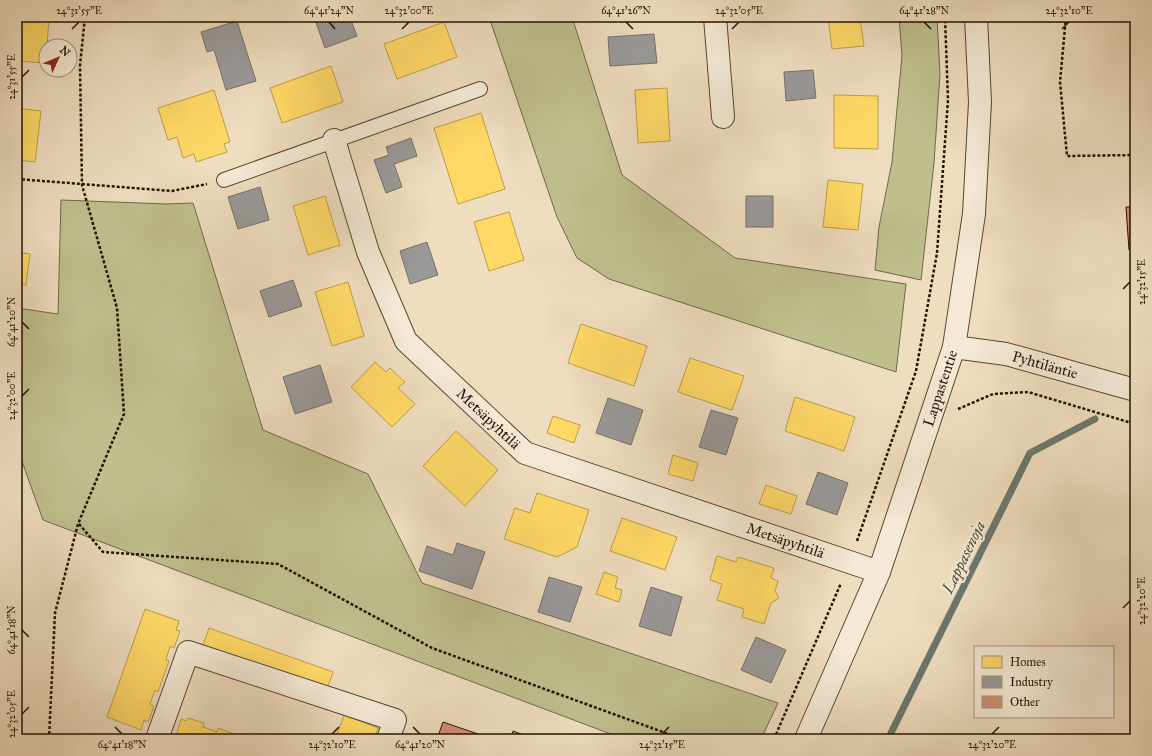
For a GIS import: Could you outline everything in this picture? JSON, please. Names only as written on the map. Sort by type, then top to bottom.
[{"type":"street","points":[[715,17],[724,117]]},
{"type":"street","name":"Lappastentie","points":[[806,739],[879,572],[954,347],[974,214],[980,102],[976,17]]},
{"type":"street","name":"Metsäpyhtilä","points":[[334,140],[368,252],[406,342],[525,452],[849,564],[879,572]]},
{"type":"street","name":"Pyhtiläntie","points":[[954,347],[1006,354],[1135,390]]},
{"type":"street","points":[[157,739],[188,652],[395,720],[388,739]]},
{"type":"lane","points":[[224,180],[480,89]]},
{"type":"path","points":[[49,739],[55,612],[78,524],[124,414],[117,308],[82,185],[80,65],[86,17]]},
{"type":"path","points":[[774,739],[849,564],[916,371],[937,253],[948,100],[945,17]]},
{"type":"path","points":[[1066,17],[1060,82],[1067,156],[1135,155]]},
{"type":"path","points":[[17,180],[172,191],[224,180]]},
{"type":"path","points":[[907,397],[934,405],[958,409],[993,394],[1028,392],[1135,424]]},
{"type":"path","points":[[78,524],[103,552],[278,564],[432,648],[682,739]]},
{"type":"green space","points":[[489,17],[572,17],[622,175],[735,258],[906,284],[896,372],[609,279],[577,258],[557,217]]},
{"type":"green space","points":[[899,17],[937,17],[940,74],[934,163],[921,280],[875,270],[879,227],[892,162],[902,56]]},
{"type":"green space","points":[[61,200],[166,204],[193,203],[263,430],[368,474],[422,583],[778,703],[761,739],[624,739],[43,520],[19,453],[22,415],[17,414],[17,308],[58,314]]},
{"type":"building: Homes","points":[[17,17],[49,17],[48,38],[38,38],[38,62],[17,61]]},
{"type":"building: Homes","points":[[828,17],[860,17],[864,46],[832,49]]},
{"type":"building: Homes","points":[[444,22],[457,57],[397,79],[384,44]]},
{"type":"building: Homes","points":[[331,66],[343,102],[282,123],[270,88]]},
{"type":"building: Homes","points":[[667,88],[670,141],[638,143],[635,90]]},
{"type":"building: Homes","points":[[214,90],[230,142],[224,144],[227,152],[196,162],[194,154],[183,158],[177,137],[168,140],[158,108]]},
{"type":"building: Homes","points":[[834,95],[878,96],[878,149],[834,148]]},
{"type":"building: Homes","points":[[17,108],[41,111],[35,162],[17,160]]},
{"type":"building: Homes","points":[[481,113],[505,189],[458,204],[434,128]]},
{"type":"building: Homes","points":[[828,180],[863,184],[858,230],[823,227]]},
{"type":"building: Homes","points":[[325,196],[340,245],[308,255],[293,206]]},
{"type":"building: Homes","points":[[509,212],[524,260],[489,271],[474,222]]},
{"type":"building: Homes","points":[[17,252],[30,254],[26,285],[20,284],[19,300],[17,300]]},
{"type":"building: Homes","points":[[348,282],[364,336],[332,346],[315,292]]},
{"type":"building: Homes","points":[[581,324],[647,346],[634,386],[568,363]]},
{"type":"building: Homes","points":[[690,358],[744,376],[732,410],[678,392]]},
{"type":"building: Homes","points":[[375,362],[386,372],[390,368],[405,382],[398,388],[415,404],[392,427],[351,387]]},
{"type":"building: Homes","points":[[795,397],[855,417],[844,451],[785,431]]},
{"type":"building: Homes","points":[[553,416],[580,425],[574,443],[547,433]]},
{"type":"building: Homes","points":[[456,431],[498,470],[465,506],[423,466]]},
{"type":"building: Homes","points":[[673,455],[698,463],[693,481],[668,474]]},
{"type":"building: Homes","points":[[766,485],[797,496],[791,514],[759,504]]},
{"type":"building: Homes","points":[[537,493],[589,510],[577,547],[557,557],[504,539],[515,508],[530,513]]},
{"type":"building: Homes","points":[[622,518],[677,537],[665,570],[610,551]]},
{"type":"building: Homes","points":[[717,556],[736,562],[738,557],[774,568],[771,578],[778,581],[775,591],[779,598],[771,603],[764,624],[742,617],[744,609],[717,600],[722,584],[710,580]]},
{"type":"building: Homes","points":[[604,572],[618,577],[615,588],[622,590],[619,602],[596,594]]},
{"type":"building: Homes","points":[[145,609],[179,621],[176,630],[180,631],[174,648],[170,646],[166,660],[169,661],[158,692],[155,690],[150,704],[154,706],[148,722],[144,720],[141,730],[107,717]]},
{"type":"building: Homes","points":[[209,628],[333,672],[326,692],[202,648]]},
{"type":"building: Homes","points":[[344,715],[378,728],[375,737],[378,739],[335,739]]},
{"type":"building: Homes","points":[[188,718],[204,723],[203,727],[217,732],[218,728],[248,739],[175,739],[181,719],[186,721]]},
{"type":"building: Industry","points":[[314,17],[350,17],[357,36],[325,48]]},
{"type":"building: Industry","points":[[237,21],[256,81],[226,90],[214,50],[207,52],[201,32]]},
{"type":"building: Industry","points":[[654,34],[657,63],[610,66],[608,37]]},
{"type":"building: Industry","points":[[813,70],[816,98],[786,101],[784,72]]},
{"type":"building: Industry","points":[[411,138],[417,156],[394,164],[402,187],[386,193],[374,160],[389,155],[386,147]]},
{"type":"building: Industry","points":[[260,187],[269,220],[238,229],[228,197]]},
{"type":"building: Industry","points":[[746,196],[773,196],[773,227],[746,227]]},
{"type":"building: Industry","points":[[427,242],[438,275],[410,284],[400,251]]},
{"type":"building: Industry","points":[[293,280],[302,306],[269,317],[260,291]]},
{"type":"building: Industry","points":[[320,365],[332,402],[295,414],[283,377]]},
{"type":"building: Industry","points":[[608,398],[643,410],[631,445],[596,433]]},
{"type":"building: Industry","points":[[711,410],[738,418],[726,455],[699,447]]},
{"type":"building: Industry","points":[[818,472],[848,483],[837,515],[806,504]]},
{"type":"building: Industry","points":[[457,543],[485,552],[472,589],[419,571],[427,546],[453,555]]},
{"type":"building: Industry","points":[[549,577],[582,587],[570,622],[538,612]]},
{"type":"building: Industry","points":[[651,587],[682,597],[671,636],[639,626]]},
{"type":"building: Industry","points":[[756,637],[786,650],[771,683],[741,670]]},
{"type":"building: Other","points":[[1126,207],[1135,207],[1135,249],[1129,250]]},
{"type":"building: Other","points":[[443,722],[478,734],[476,739],[437,739]]},
{"type":"building: Other","points":[[513,731],[534,739],[510,739]]},
{"type":"waterway","name":"Lappasenoja","points":[[888,739],[1030,453],[1095,419]]}]
